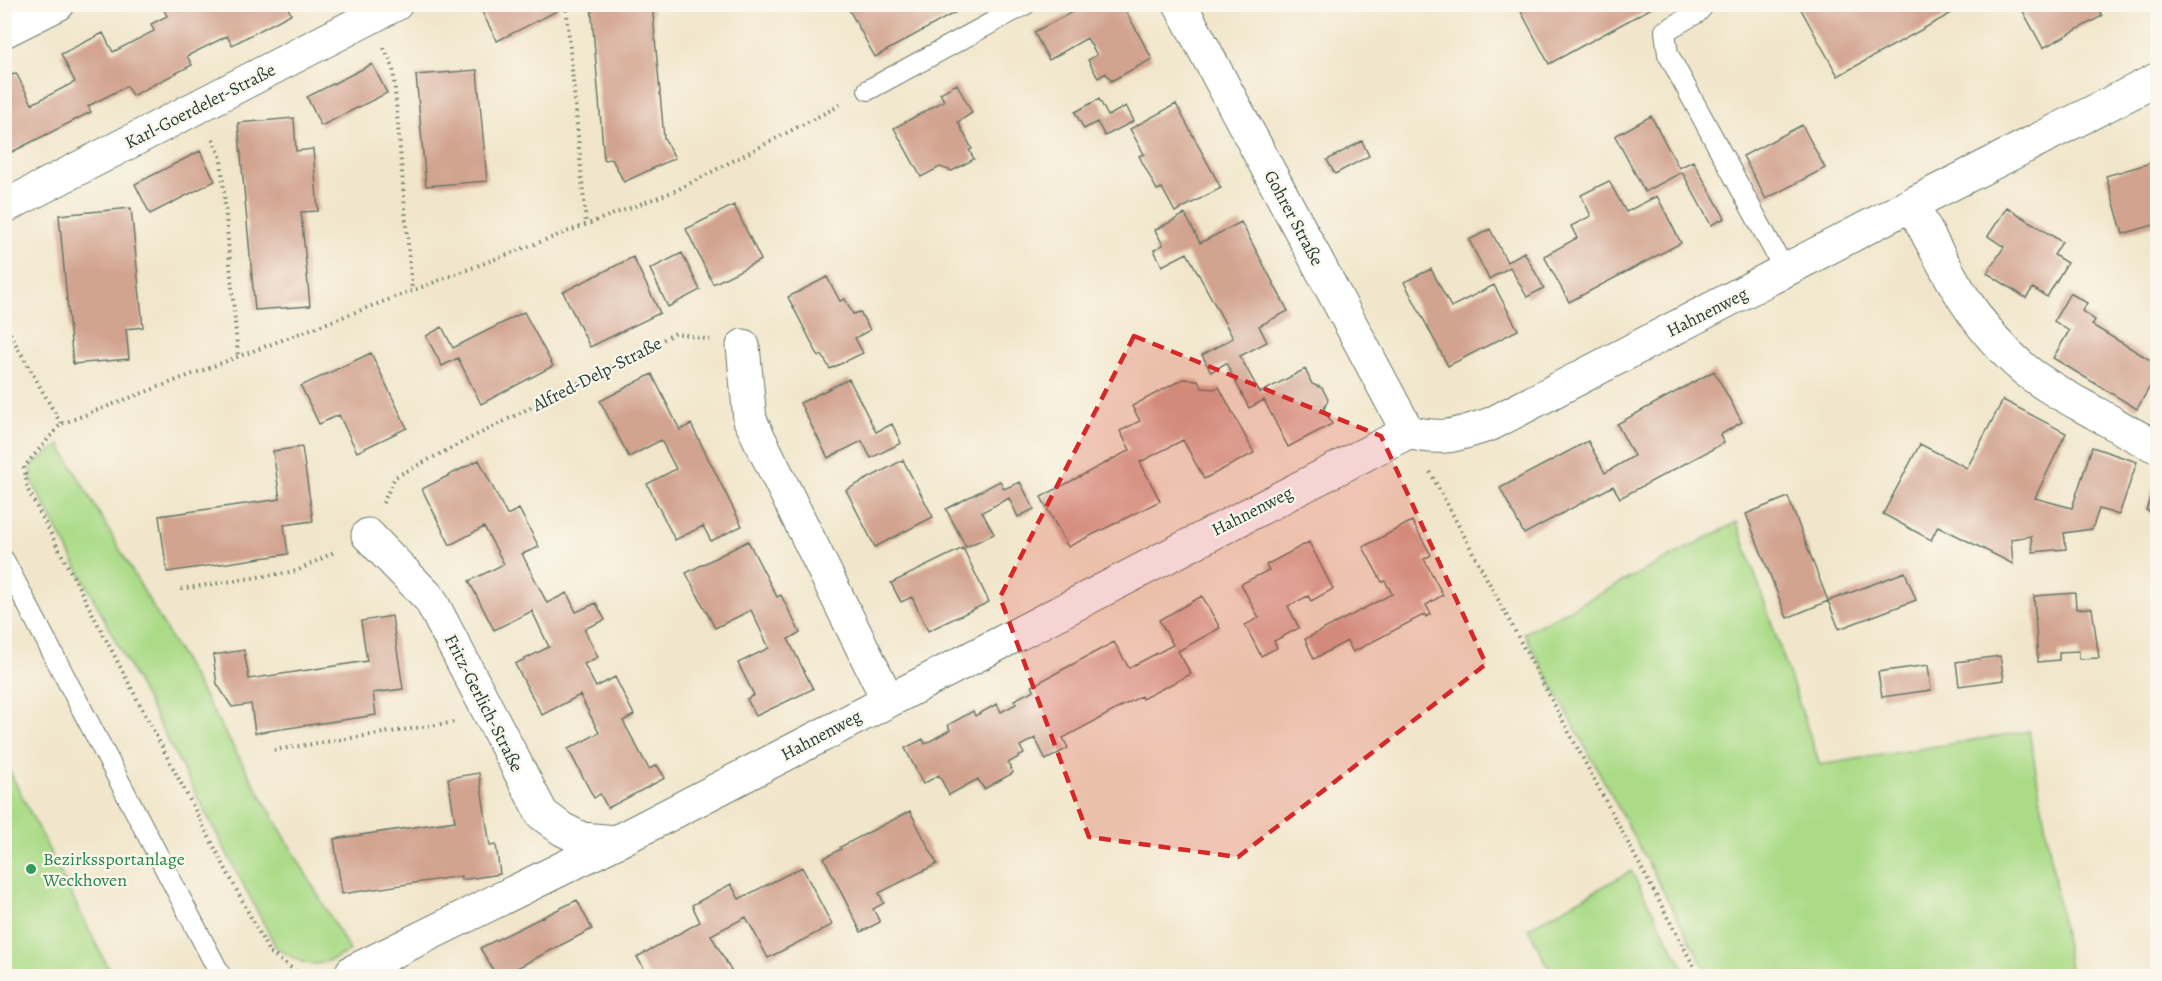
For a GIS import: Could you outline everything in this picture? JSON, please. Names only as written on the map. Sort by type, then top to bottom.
[{"type":"street","points":[[4,31],[58,4]]},
{"type":"street","name":"Gohrer Straße","points":[[1180,4],[1408,432]]},
{"type":"street","name":"Karl-Goerdeler-Straße","points":[[4,207],[383,11]]},
{"type":"street","name":"Hahnenweg","points":[[353,974],[616,842],[1408,432],[1440,438],[1458,435],[1491,424],[2157,79]]},
{"type":"street","points":[[1912,204],[1956,288],[1976,318],[2024,369],[2051,388],[2157,447]]},
{"type":"street","points":[[743,346],[750,420],[888,700]]},
{"type":"street","name":"Fritz-Gerlich-Straße","points":[[368,535],[430,598],[542,814],[562,829],[582,839],[616,842]]},
{"type":"lane","points":[[868,90],[1026,4]]},
{"type":"lane","points":[[1706,4],[1697,13],[1665,31],[1668,54],[1785,271]]},
{"type":"lane","points":[[4,560],[221,976]]},
{"type":"path","points":[[566,4],[586,224]]},
{"type":"path","points":[[383,11],[393,67],[412,291]]},
{"type":"path","points":[[307,976],[268,952],[28,490],[24,467],[61,424],[677,190],[868,90]]},
{"type":"path","points":[[198,106],[221,158],[238,358]]},
{"type":"path","points":[[4,323],[61,424]]},
{"type":"path","name":"Alfred-Delp-Straße","points":[[368,535],[395,477],[676,333],[743,346]]},
{"type":"path","points":[[1408,432],[1699,976]]},
{"type":"path","points":[[181,589],[297,571],[368,535]]},
{"type":"path","points":[[274,750],[450,724],[487,709]]},
{"type":"highlighted area","points":[[1134,336],[1381,436],[1486,664],[1238,857],[1089,837],[1000,597]]},
{"type":"green space","points":[[60,445],[350,951],[328,961],[312,964],[297,960],[276,947],[31,479],[32,465]]},
{"type":"green space","points":[[1737,522],[1820,765],[2029,731],[2071,976],[1709,976],[1524,633]]},
{"type":"green space","name":"Bezirkssportanlage Weckhoven","points":[[5,762],[112,976],[5,976]]},
{"type":"green space","points":[[1631,871],[1688,976],[1553,976],[1528,928]]},
{"type":"building","points":[[161,4],[286,4],[291,14],[232,45],[227,36],[187,56],[192,65],[132,96],[127,86],[88,106],[91,112],[4,156],[4,79],[16,73],[32,104],[75,82],[61,54],[103,33],[113,52],[154,31],[151,24],[167,16]]},
{"type":"building","points":[[497,4],[556,4],[559,10],[497,41],[482,12]]},
{"type":"building","points":[[591,4],[652,4],[664,138],[675,158],[624,182],[612,159],[604,160]]},
{"type":"building","points":[[846,4],[952,4],[956,12],[875,57]]},
{"type":"building","points":[[1087,4],[1122,4],[1152,59],[1111,81],[1106,73],[1098,78],[1088,60],[1097,55],[1087,38],[1049,60],[1034,32]]},
{"type":"building","points":[[1517,4],[1659,4],[1549,64]]},
{"type":"building","points":[[1798,4],[1968,4],[1838,76]]},
{"type":"building","points":[[2019,4],[2096,4],[2102,16],[2043,48]]},
{"type":"building","points":[[372,64],[387,93],[321,126],[307,97]]},
{"type":"building","points":[[477,70],[487,181],[426,186],[416,75]]},
{"type":"building","points":[[957,84],[972,113],[958,122],[972,149],[969,150],[974,159],[952,171],[940,167],[921,177],[894,128],[944,101],[940,93]]},
{"type":"building","points":[[1099,99],[1108,116],[1126,106],[1134,121],[1105,136],[1097,122],[1084,129],[1075,112]]},
{"type":"building","points":[[1176,104],[1221,188],[1175,212],[1162,188],[1157,190],[1139,156],[1144,154],[1130,129]]},
{"type":"building","points":[[1651,116],[1679,168],[1693,161],[1725,218],[1711,225],[1682,172],[1645,192],[1615,136]]},
{"type":"building","points":[[294,118],[296,151],[313,149],[318,211],[301,212],[310,306],[255,310],[238,123]]},
{"type":"building","points":[[1802,125],[1825,168],[1766,199],[1743,156]]},
{"type":"building","points":[[1362,141],[1369,156],[1335,174],[1327,160]]},
{"type":"building","points":[[200,151],[215,181],[150,214],[135,184]]},
{"type":"building","points":[[2157,161],[2157,224],[2123,234],[2106,176]]},
{"type":"building","points":[[1609,181],[1626,212],[1657,196],[1681,243],[1569,302],[1544,256],[1577,238],[1571,226],[1591,216],[1581,195]]},
{"type":"building","points":[[734,205],[761,260],[713,284],[686,229]]},
{"type":"building","points":[[2007,207],[2062,242],[2054,255],[2067,263],[2047,297],[2033,288],[2026,298],[1987,273],[2004,247],[1988,236]]},
{"type":"building","points":[[131,208],[143,327],[126,329],[129,359],[73,364],[59,215]]},
{"type":"building","points":[[1185,214],[1200,243],[1241,222],[1288,311],[1259,326],[1267,342],[1240,356],[1260,393],[1305,369],[1312,384],[1322,388],[1328,399],[1324,409],[1332,424],[1288,447],[1264,400],[1249,408],[1226,363],[1211,372],[1202,355],[1233,338],[1187,253],[1162,266],[1154,250],[1163,245],[1155,230]]},
{"type":"building","points":[[1490,229],[1507,262],[1524,252],[1544,288],[1527,297],[1510,267],[1489,279],[1469,240]]},
{"type":"building","points":[[682,253],[700,290],[668,307],[650,269]]},
{"type":"building","points":[[633,257],[660,313],[590,347],[563,292]]},
{"type":"building","points":[[1431,269],[1451,307],[1494,285],[1518,330],[1448,366],[1404,282]]},
{"type":"building","points":[[827,277],[840,301],[845,299],[853,314],[860,312],[870,330],[855,338],[863,353],[830,369],[822,355],[819,357],[788,297]]},
{"type":"building","points":[[2070,293],[2087,303],[2082,311],[2095,320],[2092,325],[2157,364],[2157,374],[2137,409],[2053,358],[2069,331],[2054,321]]},
{"type":"building","points":[[524,312],[553,366],[481,404],[458,358],[442,366],[426,336],[442,327],[453,348]]},
{"type":"building","points":[[371,353],[407,428],[357,452],[339,415],[319,424],[301,386]]},
{"type":"building","points":[[1714,371],[1742,422],[1720,435],[1724,443],[1620,498],[1613,486],[1524,534],[1500,488],[1588,441],[1605,473],[1634,456],[1617,424]]},
{"type":"building","points":[[652,374],[680,430],[691,424],[742,526],[711,541],[703,526],[675,540],[647,484],[676,469],[661,440],[629,457],[600,401]]},
{"type":"building","points":[[849,379],[876,432],[892,424],[901,443],[871,458],[862,441],[828,458],[800,403]]},
{"type":"building","points":[[1183,379],[1198,380],[1202,388],[1219,387],[1254,453],[1204,479],[1183,440],[1140,462],[1160,501],[1068,547],[1041,497],[1130,450],[1120,431],[1140,421],[1132,406]]},
{"type":"building","points":[[2003,400],[2066,433],[2035,498],[2072,508],[2092,447],[2137,462],[2119,515],[2099,509],[2092,529],[2064,533],[2066,549],[2033,552],[2031,536],[2011,539],[2013,564],[1938,526],[1931,540],[1883,514],[1920,444],[1967,468]]},
{"type":"building","points":[[302,447],[313,521],[284,525],[288,554],[167,572],[159,516],[280,499],[273,451]]},
{"type":"building","points":[[479,460],[507,515],[519,509],[539,547],[522,554],[547,603],[567,593],[576,612],[596,603],[605,620],[584,629],[598,657],[584,664],[596,687],[615,677],[634,715],[623,721],[649,769],[657,765],[665,778],[608,808],[600,794],[594,798],[568,749],[599,733],[580,695],[542,715],[515,664],[549,647],[532,611],[494,630],[469,581],[504,564],[484,527],[450,545],[422,489]]},
{"type":"building","points":[[903,460],[933,517],[875,547],[846,490]]},
{"type":"building","points":[[2157,477],[2157,515],[2146,510]]},
{"type":"building","points":[[1000,481],[1004,489],[1020,482],[1034,509],[1018,517],[1009,498],[982,512],[994,534],[966,547],[946,509]]},
{"type":"building","points":[[1788,497],[1828,601],[1787,618],[1746,514]]},
{"type":"building","points":[[1412,521],[1431,555],[1424,559],[1443,595],[1426,605],[1431,614],[1426,617],[1425,614],[1353,652],[1347,641],[1314,659],[1305,639],[1392,594],[1385,581],[1382,582],[1363,547]]},
{"type":"building","points":[[748,541],[777,597],[781,595],[800,633],[788,639],[813,689],[756,716],[747,699],[754,695],[738,663],[769,648],[751,610],[715,628],[686,573]]},
{"type":"building","points":[[1309,542],[1333,589],[1311,601],[1308,596],[1288,606],[1299,628],[1274,641],[1277,648],[1261,656],[1245,625],[1259,618],[1241,584],[1269,570],[1266,565]]},
{"type":"building","points":[[963,548],[989,602],[928,631],[912,597],[901,602],[891,583]]},
{"type":"building","points":[[1905,572],[1916,600],[1839,629],[1828,601]]},
{"type":"building","points":[[2075,593],[2076,609],[2092,608],[2099,658],[2079,659],[2079,651],[2059,652],[2059,660],[2038,662],[2034,596]]},
{"type":"building","points":[[1202,596],[1220,628],[1178,651],[1191,674],[1142,699],[1141,696],[1063,738],[1068,748],[1046,760],[1035,738],[1020,746],[1024,754],[1008,763],[1013,773],[984,789],[978,779],[949,795],[939,775],[923,784],[905,748],[923,739],[925,744],[950,730],[948,725],[973,711],[975,716],[997,704],[1001,712],[1016,704],[1014,700],[1034,690],[1032,686],[1114,642],[1129,668],[1173,645],[1159,620]]},
{"type":"building","points":[[392,616],[403,689],[373,693],[376,715],[255,733],[251,704],[232,707],[217,684],[213,655],[244,650],[249,679],[367,661],[361,621]]},
{"type":"building","points":[[2000,656],[2004,680],[1959,686],[1956,662]]},
{"type":"building","points":[[1928,665],[1931,690],[1882,697],[1878,672]]},
{"type":"building","points":[[479,773],[490,846],[496,845],[500,874],[461,880],[461,876],[342,894],[334,839],[455,821],[448,778]]},
{"type":"building","points":[[910,811],[937,864],[879,893],[884,903],[873,909],[880,922],[861,932],[824,858],[841,849],[840,847]]},
{"type":"building","points":[[802,867],[832,925],[768,958],[746,917],[711,935],[734,976],[648,976],[637,957],[700,922],[692,905],[731,884],[739,899]]},
{"type":"building","points":[[577,900],[592,929],[515,969],[516,976],[485,976],[495,973],[480,948]]},
{"type":"place","name":"Bezirkssportanlage Weckhoven","points":[[31,869]]}]
